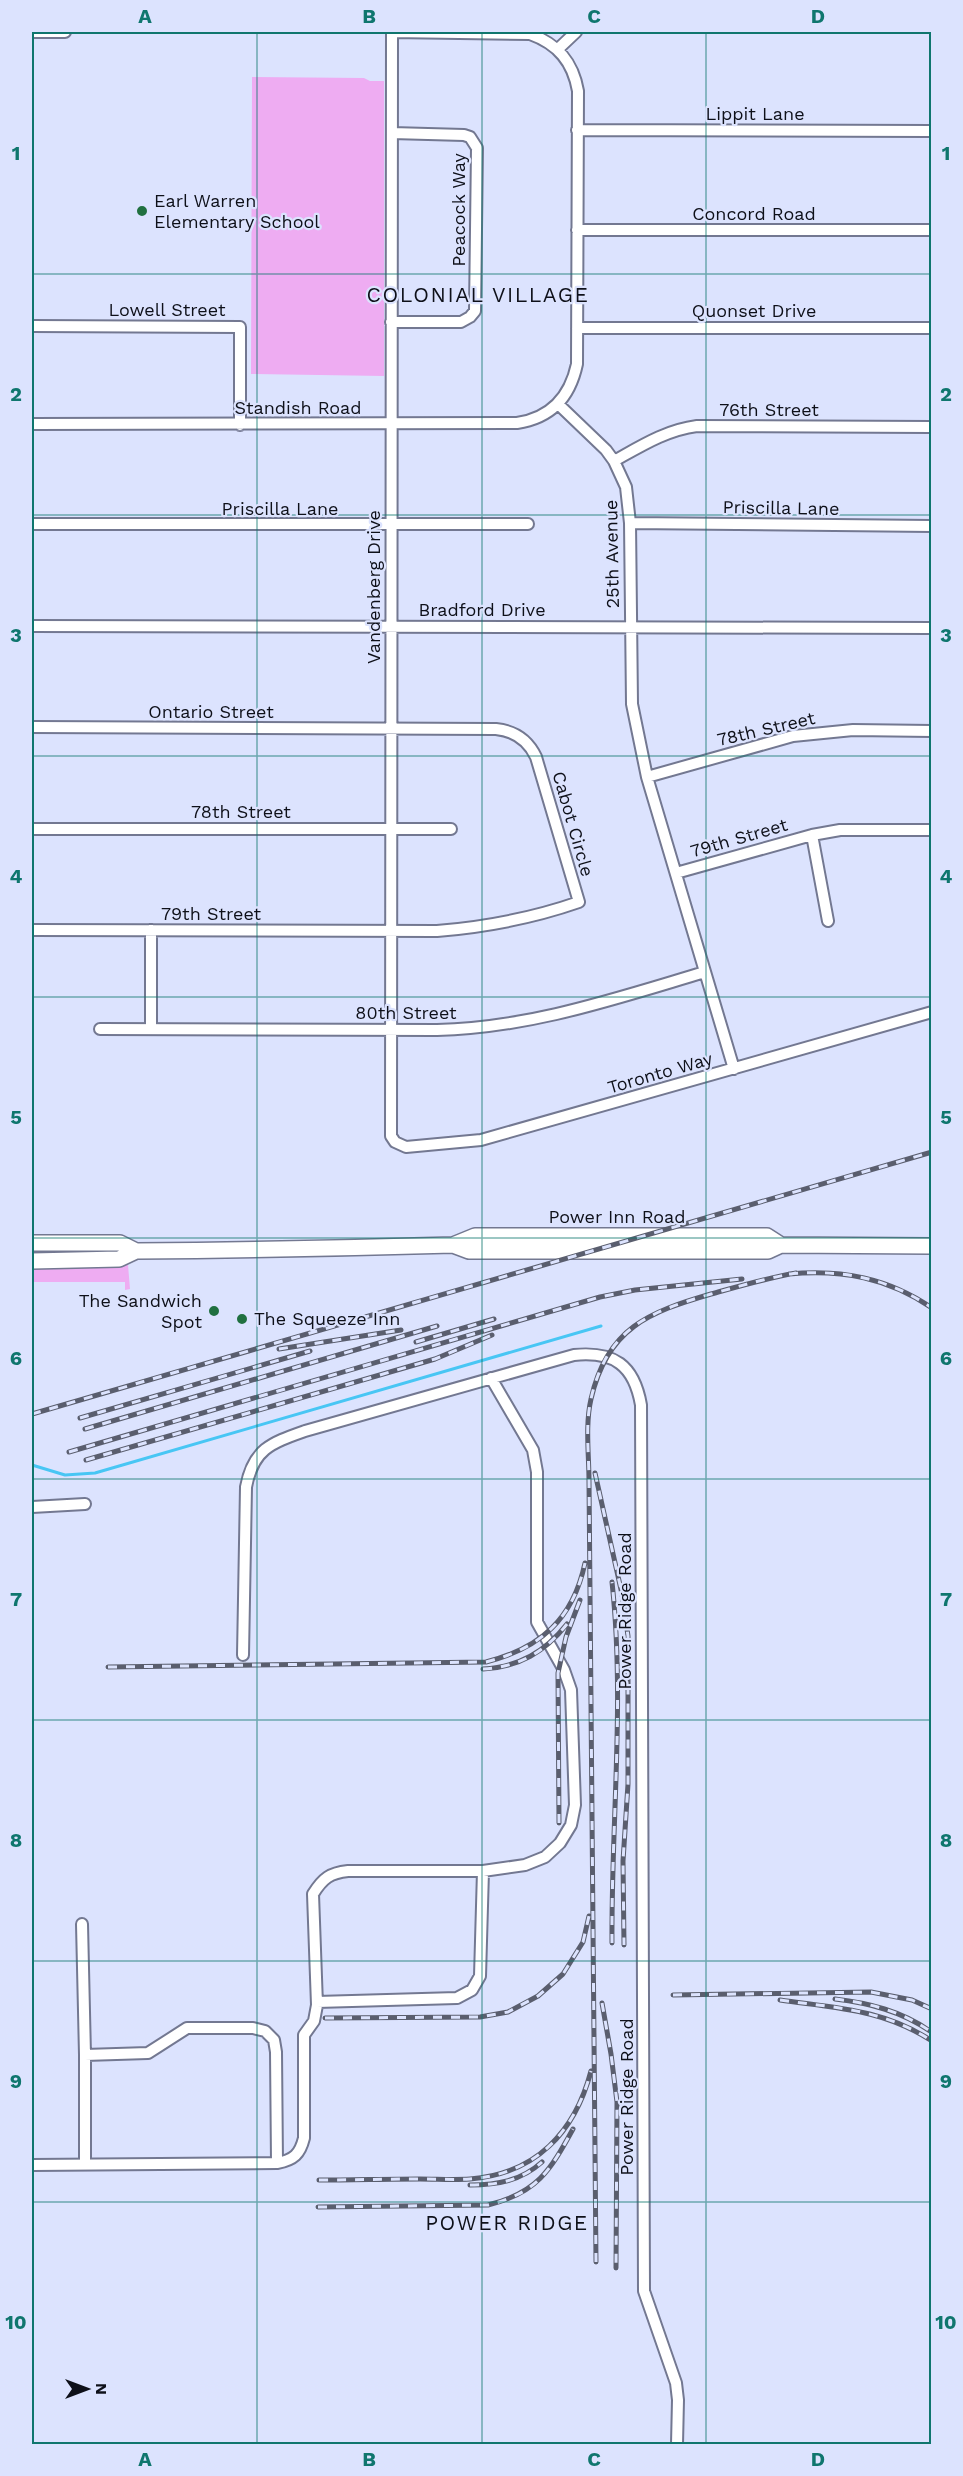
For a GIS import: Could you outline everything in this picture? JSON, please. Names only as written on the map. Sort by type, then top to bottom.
[{"type":"main road","name":"Power Inn Road","points":[[32,1243],[120,1243],[136,1251]]},
{"type":"main road","name":"Power Inn Road","points":[[32,1261],[119,1259],[136,1251],[453,1245],[469,1251],[768,1251],[781,1245],[932,1246]]},
{"type":"street","points":[[32,32],[65,32]]},
{"type":"street","points":[[392,32],[519,33],[542,38],[558,49],[571,66],[576,79],[578,130],[577,328],[574,377],[566,395],[558,404]]},
{"type":"street","name":"Vandenberg Drive","points":[[392,32],[390,1128],[394,1142]]},
{"type":"street","points":[[558,49],[576,32]]},
{"type":"street","name":"Lippit Lane","points":[[578,130],[932,131]]},
{"type":"street","name":"Peacock Way","points":[[392,133],[464,135],[475,142],[477,159],[475,311],[467,320],[461,322],[392,322]]},
{"type":"street","name":"Concord Road","points":[[577,230],[932,230]]},
{"type":"street","name":"Lowell Street","points":[[32,326],[240,327],[240,425]]},
{"type":"street","name":"Quonset Drive","points":[[577,328],[932,328]]},
{"type":"street","name":"Standish Road","points":[[32,424],[517,423],[540,417],[558,404]]},
{"type":"street","name":"25th Avenue","points":[[558,404],[606,450],[614,461],[626,487],[630,523],[632,704],[647,777],[734,1069]]},
{"type":"street","name":"76th Street","points":[[614,461],[658,436],[683,427],[932,427]]},
{"type":"street","name":"Priscilla Lane","points":[[630,523],[932,526]]},
{"type":"street","name":"Priscilla Lane","points":[[32,524],[528,524]]},
{"type":"street","name":"Bradford Drive","points":[[32,626],[932,628]]},
{"type":"street","name":"Ontario Street","points":[[32,728],[391,729]]},
{"type":"street","name":"Cabot Circle","points":[[390,931],[437,930],[498,924],[527,918],[579,902],[537,757],[526,741],[512,732],[496,729],[391,729]]},
{"type":"street","name":"78th Street","points":[[647,777],[793,736],[853,730],[932,731]]},
{"type":"street","name":"78th Street","points":[[32,829],[450,829]]},
{"type":"street","name":"79th Street","points":[[676,873],[812,835],[860,829],[932,830]]},
{"type":"street","name":"79th Street","points":[[812,835],[828,921]]},
{"type":"street","name":"79th Street","points":[[32,930],[390,931]]},
{"type":"street","points":[[151,930],[151,1029]]},
{"type":"street","name":"80th Street","points":[[100,1029],[461,1030],[517,1024],[548,1017],[705,972]]},
{"type":"street","name":"Toronto Way","points":[[394,1142],[406,1147],[481,1140],[932,1012]]},
{"type":"street","name":"Power Ridge Road","points":[[243,1655],[246,1487],[249,1469],[260,1453],[275,1441],[574,1355],[593,1353],[612,1358],[627,1370],[638,1386],[641,1405],[644,2291],[676,2382],[677,2445]]},
{"type":"street","points":[[32,2164],[277,2163],[291,2161],[300,2151],[304,2138],[304,2035],[314,2021],[317,2002],[314,1894],[321,1881],[333,1873],[348,1871],[483,1871],[525,1865],[545,1857],[560,1843],[571,1825],[575,1805],[571,1690],[564,1670],[537,1622],[537,1472],[533,1450],[491,1378]]},
{"type":"street","points":[[32,1507],[85,1504]]},
{"type":"street","points":[[317,2002],[457,1998],[471,1990],[480,1976],[483,1871]]},
{"type":"street","points":[[82,1924],[85,2164]]},
{"type":"street","points":[[85,2055],[148,2053],[187,2028],[253,2028],[265,2031],[274,2040],[276,2052],[277,2163]]},
{"type":"shaded area","points":[[252,77],[364,78],[370,81],[384,81],[384,376],[251,374]]},
{"type":"shaded area","points":[[128,1265],[130,1289],[125,1290],[125,1282],[32,1282],[32,1269]]},
{"type":"waterway","points":[[32,1465],[65,1475],[95,1473],[601,1326]]},
{"type":"railway","points":[[32,1414],[932,1152]]},
{"type":"railway","points":[[596,2262],[588,1440],[591,1399],[598,1375],[608,1355],[620,1339],[650,1316],[711,1294],[796,1273]]},
{"type":"railway","points":[[789,1274],[828,1273],[864,1278],[899,1289],[932,1308]]},
{"type":"railway","points":[[69,1452],[600,1297],[635,1290],[742,1279]]},
{"type":"railway","points":[[416,1342],[494,1319]]},
{"type":"railway","points":[[85,1429],[437,1326]]},
{"type":"railway","points":[[279,1349],[401,1330]]},
{"type":"railway","points":[[86,1460],[435,1359],[492,1335]]},
{"type":"railway","points":[[80,1418],[310,1351]]},
{"type":"railway","points":[[595,1473],[622,1594],[628,1636],[628,1784],[623,1861],[624,1945]]},
{"type":"railway","points":[[108,1667],[486,1662],[523,1648],[552,1628],[572,1600],[580,1583],[585,1563]]},
{"type":"railway","points":[[612,1582],[616,1627],[617,1717],[612,1943]]},
{"type":"railway","points":[[559,1823],[558,1673],[566,1637],[580,1600]]},
{"type":"railway","points":[[483,1669],[508,1665],[530,1656],[550,1643],[567,1624]]},
{"type":"railway","points":[[325,2018],[480,2017],[508,2012],[538,1996],[563,1974],[583,1942],[589,1916]]},
{"type":"railway","points":[[673,1995],[871,1992],[912,2000],[932,2009]]},
{"type":"railway","points":[[835,1999],[884,2009],[908,2018],[930,2031]]},
{"type":"railway","points":[[780,2000],[859,2011],[895,2022],[932,2041]]},
{"type":"railway","points":[[602,2003],[617,2102],[616,2268]]},
{"type":"railway","points":[[319,2180],[470,2179],[514,2169],[533,2159],[563,2131],[575,2113],[591,2071]]},
{"type":"railway","points":[[318,2207],[488,2205],[505,2200],[519,2194],[540,2178],[557,2157],[573,2129]]},
{"type":"railway","points":[[470,2185],[508,2181],[526,2174],[542,2162]]},
{"type":"place","name":"Earl Warren Elementary School","points":[[142,211]]},
{"type":"place","name":"The Sandwich Spot","points":[[214,1311]]},
{"type":"place","name":"The Squeeze Inn","points":[[242,1319]]},
{"type":"district","name":"COLONIAL VILLAGE","points":[[478,295]]},
{"type":"district","name":"POWER RIDGE","points":[[507,2223]]}]
